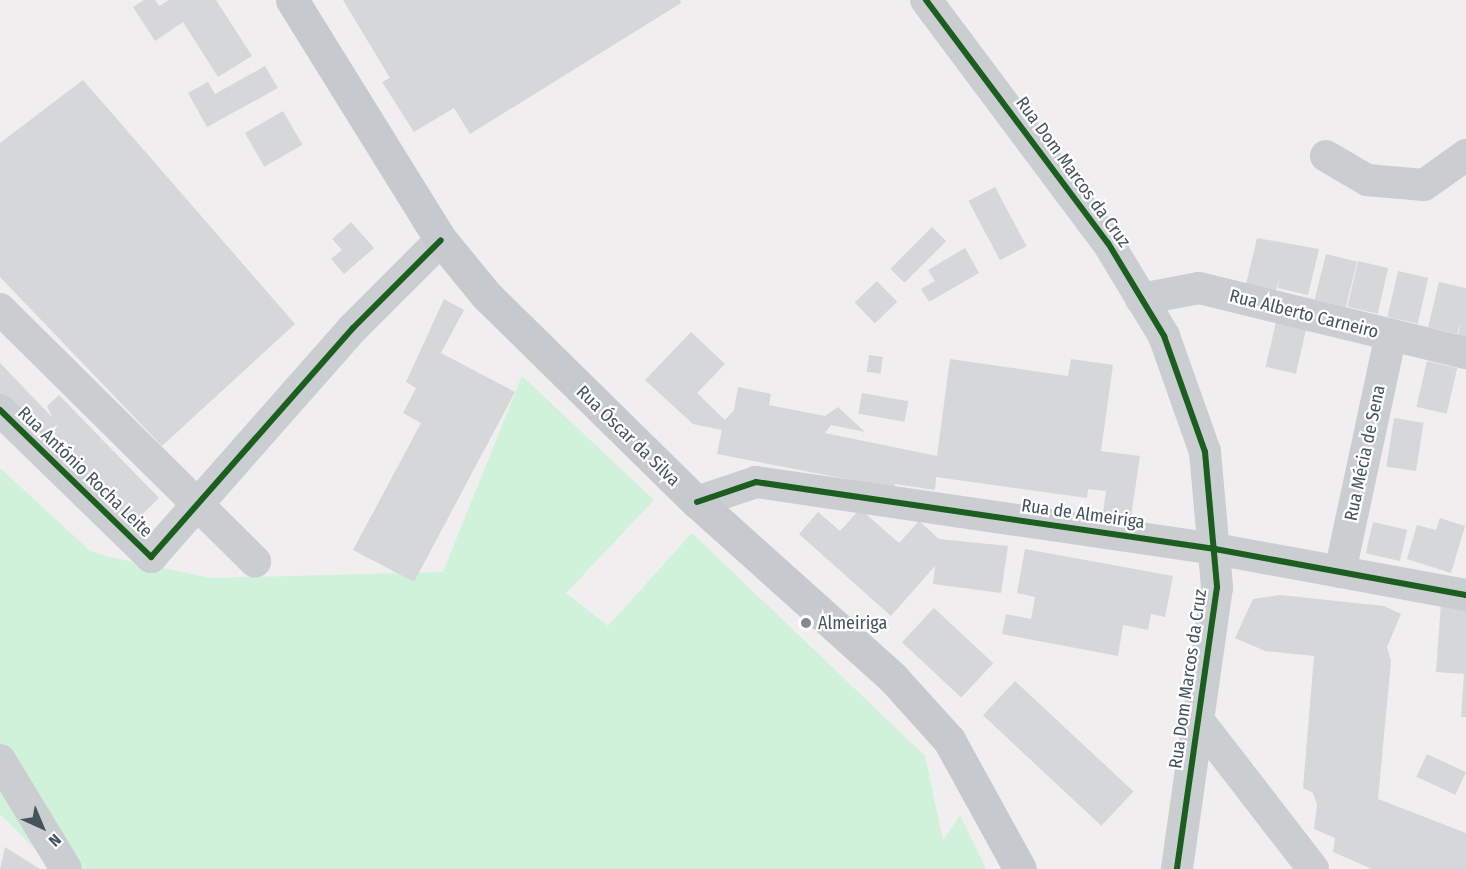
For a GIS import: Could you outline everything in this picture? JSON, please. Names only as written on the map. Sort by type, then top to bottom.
[{"type":"main road","name":"Rua Óscar da Silva","points":[[292,0],[441,240],[531,341],[697,502],[893,678],[950,740],[1020,869]]},
{"type":"street","name":"Rua Dom Marcos da Cruz","points":[[926,0],[1108,243],[1164,336],[1205,452],[1217,587],[1177,869]]},
{"type":"street","points":[[1326,156],[1367,180],[1424,185],[1466,155]]},
{"type":"street","points":[[197,504],[353,328],[441,240]]},
{"type":"street","name":"Rua Alberto Carneiro","points":[[1141,299],[1199,288],[1466,353]]},
{"type":"street","points":[[0,309],[255,561]]},
{"type":"street","name":"Rua Mécia de Sena","points":[[1340,572],[1390,334]]},
{"type":"street","name":"Rua António Rocha Leite","points":[[0,410],[151,557],[197,504]]},
{"type":"street","name":"Rua de Almeiriga","points":[[697,502],[756,482],[1215,549],[1466,595]]},
{"type":"street","points":[[1198,720],[1313,869]]},
{"type":"street","points":[[0,760],[66,869]]},
{"type":"green space","points":[[522,376],[654,500],[566,593],[608,626],[692,533],[925,756],[943,841],[960,815],[986,869],[55,869],[0,814],[0,468],[90,551],[109,557],[211,578],[443,572]]},
{"type":"building","points":[[144,0],[155,0],[159,6],[169,0],[216,0],[252,56],[218,77],[183,22],[155,41],[133,7]]},
{"type":"building","points":[[343,0],[680,0],[681,3],[470,134],[454,108],[414,132],[382,82],[390,78]]},
{"type":"building","points":[[265,66],[278,88],[207,127],[188,93],[208,82],[215,94]]},
{"type":"building","points":[[83,80],[295,324],[162,446],[0,277],[0,143]]},
{"type":"building","points":[[283,111],[302,145],[264,167],[245,133]]},
{"type":"building","points":[[995,187],[1026,246],[1000,260],[969,201]]},
{"type":"building","points":[[351,222],[374,248],[344,274],[331,259],[342,250],[332,239]]},
{"type":"building","points":[[932,227],[946,241],[904,283],[890,269]]},
{"type":"building","points":[[1257,238],[1319,249],[1308,295],[1278,288],[1280,276],[1276,291],[1246,284]]},
{"type":"building","points":[[965,248],[979,273],[929,302],[921,289],[935,281],[928,270]]},
{"type":"building","points":[[1326,254],[1357,262],[1346,307],[1315,300]]},
{"type":"building","points":[[1358,261],[1388,268],[1378,314],[1347,307]]},
{"type":"building","points":[[1398,271],[1428,278],[1418,324],[1387,317]]},
{"type":"building","points":[[877,281],[897,302],[875,323],[855,303]]},
{"type":"building","points":[[1439,282],[1466,288],[1466,337],[1458,335],[1462,320],[1457,334],[1428,327]]},
{"type":"building","points":[[444,299],[464,310],[441,353],[515,392],[414,582],[353,550],[421,423],[403,413],[416,388],[406,382]]},
{"type":"building","points":[[1276,322],[1306,329],[1296,374],[1266,367]]},
{"type":"building","points":[[691,332],[725,364],[697,393],[725,420],[734,410],[738,387],[771,394],[769,405],[825,416],[838,407],[865,432],[831,425],[825,433],[937,456],[950,359],[1068,376],[1071,359],[1113,365],[1101,451],[1140,456],[1131,517],[1103,513],[1106,491],[1088,489],[1087,498],[936,477],[935,490],[895,484],[894,488],[717,454],[722,430],[693,424],[645,380]]},
{"type":"building","points":[[869,355],[883,357],[880,374],[867,372]]},
{"type":"building","points":[[1427,361],[1457,368],[1447,414],[1416,407]]},
{"type":"building","points":[[0,363],[52,417],[47,406],[59,395],[159,498],[115,541],[0,423]]},
{"type":"building","points":[[862,393],[908,401],[905,422],[858,414]]},
{"type":"building","points":[[1394,418],[1424,423],[1416,471],[1386,466]]},
{"type":"building","points":[[860,509],[899,543],[919,521],[939,539],[1008,546],[1001,593],[933,584],[935,566],[891,616],[799,534],[818,512],[840,531]]},
{"type":"building","points":[[1440,518],[1465,526],[1451,573],[1407,559],[1417,525],[1436,530]]},
{"type":"building","points":[[1373,522],[1407,530],[1400,561],[1366,553]]},
{"type":"building","points":[[1025,549],[1173,576],[1165,617],[1151,614],[1148,630],[1123,625],[1118,656],[1002,634],[1006,614],[1031,619],[1035,597],[1017,593]]},
{"type":"building","points":[[1280,595],[1384,606],[1401,614],[1387,647],[1391,661],[1378,799],[1466,833],[1466,869],[1372,869],[1333,852],[1335,838],[1314,829],[1317,805],[1313,793],[1303,788],[1314,656],[1265,651],[1235,638],[1253,599]]},
{"type":"building","points":[[1441,603],[1466,604],[1466,717],[1461,717],[1464,674],[1436,672]]},
{"type":"building","points":[[934,608],[993,663],[961,698],[902,642]]},
{"type":"building","points":[[1015,681],[1133,791],[1101,826],[983,715]]},
{"type":"building","points":[[1427,754],[1466,772],[1455,795],[1416,777]]},
{"type":"building","points":[[5,847],[40,869],[0,869]]},
{"type":"cycle path","points":[[926,0],[1108,243],[1164,336],[1205,452],[1217,587],[1177,869]]},
{"type":"cycle path","points":[[0,410],[151,557],[353,328],[441,240]]},
{"type":"cycle path","points":[[697,502],[756,482],[1215,549],[1466,595]]},
{"type":"place","name":"Almeiriga","points":[[806,623]]}]
